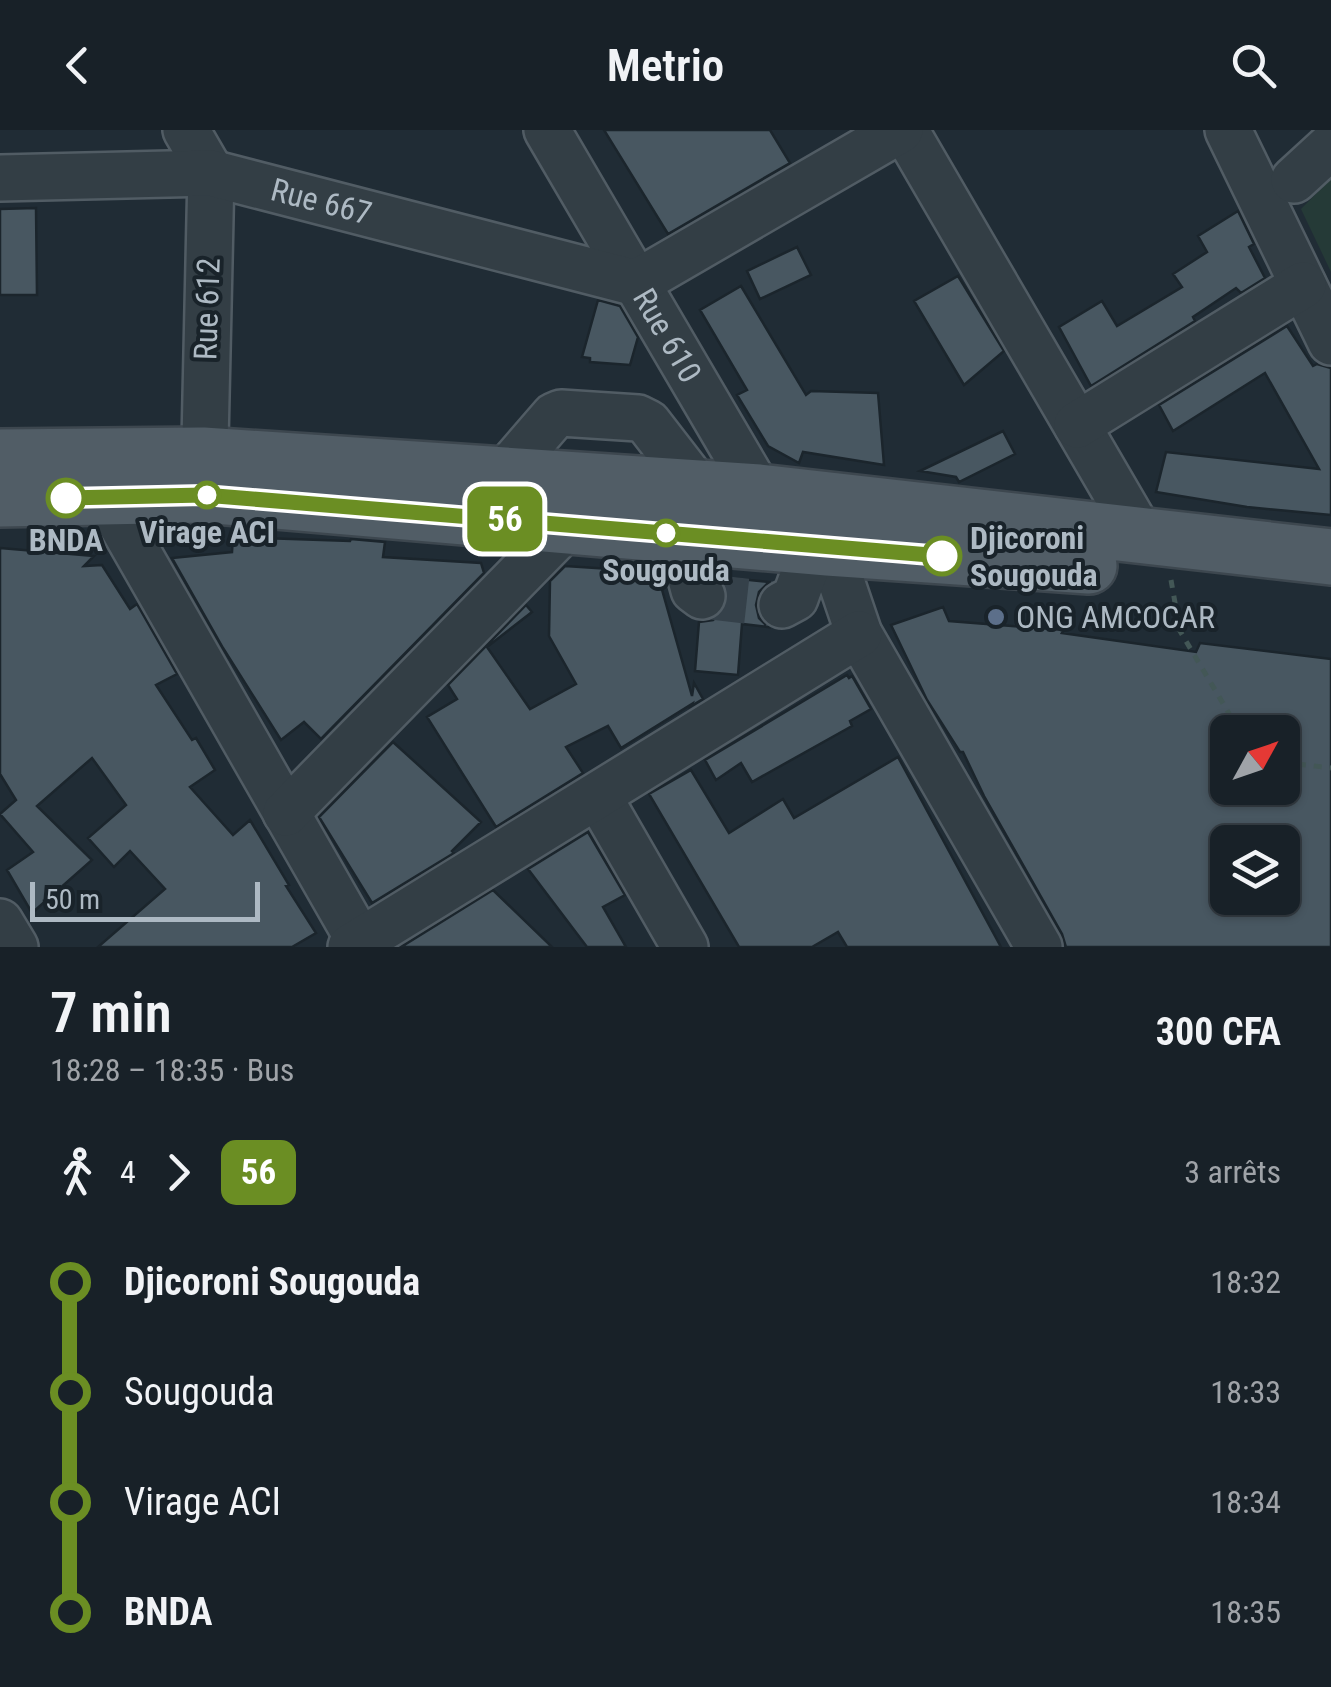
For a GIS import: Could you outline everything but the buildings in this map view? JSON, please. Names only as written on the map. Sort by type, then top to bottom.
[{"type":"main road","points":[[0,457],[109,477]]},
{"type":"main road","points":[[204,475],[689,512],[809,534],[1156,554],[1331,557]]},
{"type":"main road","points":[[0,499],[109,477],[503,475],[577,502]]},
{"type":"main road","points":[[689,512],[759,492],[809,534]]},
{"type":"main road","points":[[1156,554],[1331,591]]},
{"type":"street","points":[[186,130],[212,173]]},
{"type":"street","name":"Rue 610","points":[[547,130],[759,492]]},
{"type":"street","points":[[636,282],[902,130],[1156,554]]},
{"type":"street","points":[[1228,130],[1331,342]]},
{"type":"street","points":[[1294,180],[1331,146]]},
{"type":"street","name":"Rue 667","points":[[0,178],[212,173],[636,282]]},
{"type":"street","name":"Rue 612","points":[[204,475],[212,173]]},
{"type":"street","points":[[1077,424],[1303,284]]},
{"type":"street","points":[[503,475],[554,416],[561,413],[638,418],[648,423],[689,512],[694,590],[702,596]]},
{"type":"street","points":[[109,477],[358,945],[859,634]]},
{"type":"street","points":[[286,813],[577,502]]},
{"type":"street","points":[[782,606],[795,598],[809,534]]},
{"type":"street","points":[[809,534],[859,634],[1039,947]]},
{"type":"street","points":[[598,796],[685,947]]},
{"type":"street","points":[[0,922],[14,947]]},
{"type":"path","points":[[1156,554],[1180,631],[1230,715]]},
{"type":"path","points":[[1300,764],[1331,768]]},
{"type":"green space","points":[[1331,179],[1331,272],[1301,209]]},
{"type":"tunnel","points":[[702,596],[782,605]]},
{"type":"bus line","name":"56","points":[[66,498],[204,495],[942,556]]},
{"type":"place","name":"Virage ACI","points":[[207,495]]},
{"type":"place","name":"BNDA","points":[[66,498]]},
{"type":"place","name":"Sougouda","points":[[666,533]]},
{"type":"place","name":"Djicoroni Sougouda","points":[[942,556]]},
{"type":"place","name":"ONG AMCOCAR","points":[[996,617]]}]
